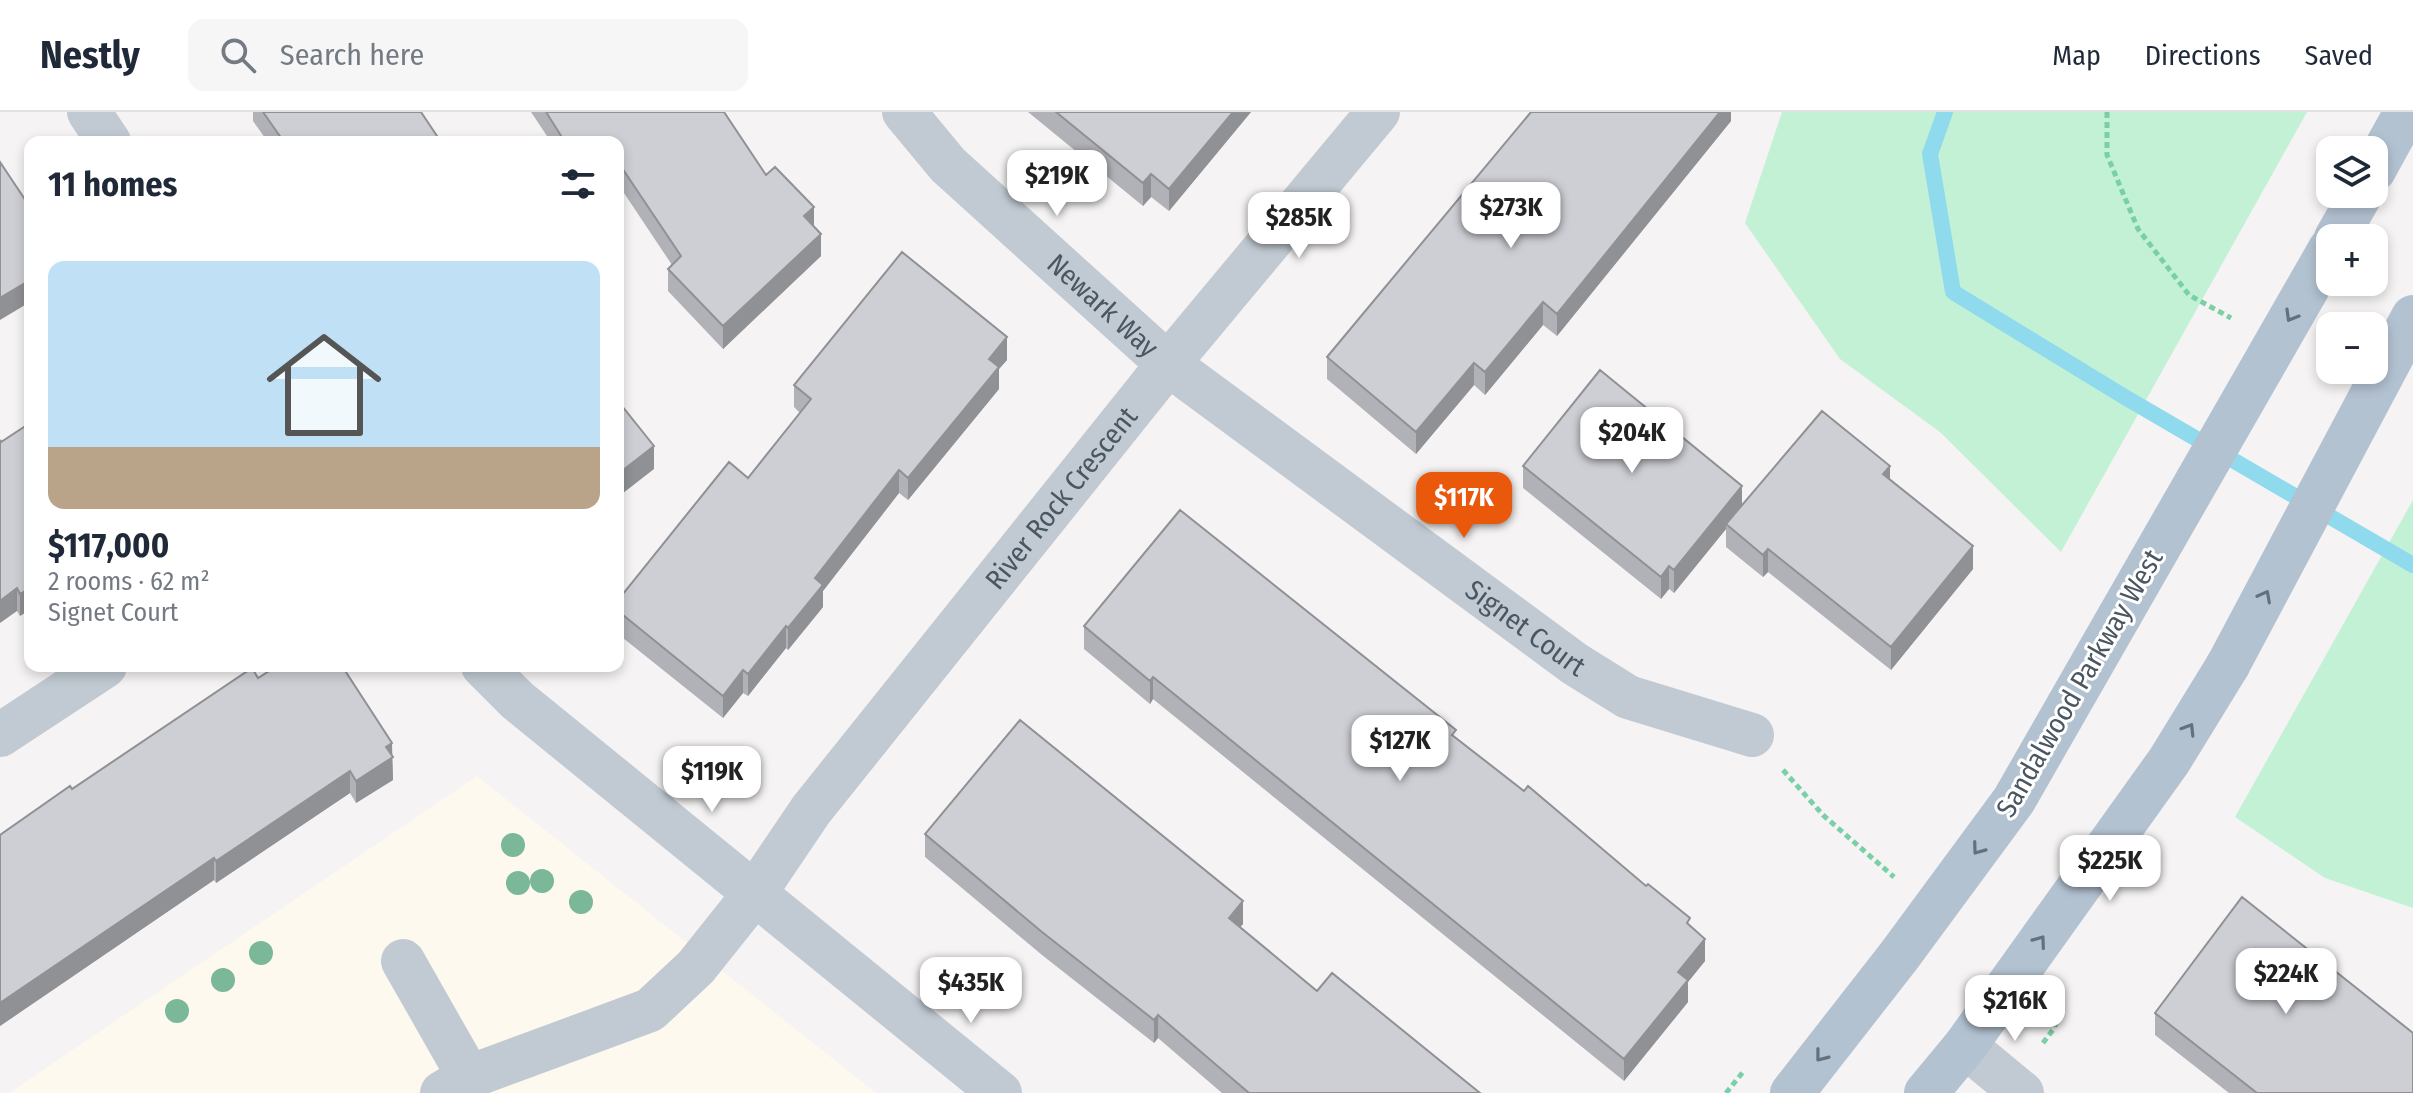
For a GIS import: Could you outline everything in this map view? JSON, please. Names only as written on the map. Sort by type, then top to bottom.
[{"type":"main road","points":[[2388,145],[2406,112]]},
{"type":"main road","name":"Sandalwood Parkway West","points":[[1792,1093],[1899,956],[2014,800],[2316,273]]},
{"type":"main road","points":[[1926,1093],[1965,1046],[2169,761],[2228,665],[2413,317]]},
{"type":"street","points":[[89,112],[105,136]]},
{"type":"street","name":"Newark Way","points":[[904,112],[948,165],[1168,364]]},
{"type":"street","name":"River Rock Crescent","points":[[456,1085],[650,1010],[717,945],[811,810],[1168,364],[1378,112]]},
{"type":"street","name":"Signet Court","points":[[1168,364],[1575,664],[1628,697],[1752,735]]},
{"type":"street","points":[[0,735],[96,672]]},
{"type":"street","points":[[489,672],[517,700],[1000,1093]]},
{"type":"street","points":[[403,961],[456,1085]]},
{"type":"street","points":[[1965,1046],[2022,1093]]},
{"type":"path","points":[[2107,112],[2107,155],[2138,229],[2189,295]]},
{"type":"path","points":[[1752,735],[1823,815],[1894,878]]},
{"type":"shaded area","points":[[477,776],[876,1093],[9,1093]]},
{"type":"green space","points":[[1782,112],[2307,112],[2061,552],[1940,432],[1840,359],[1745,223]]},
{"type":"green space","points":[[2413,500],[2413,908],[2325,878],[2235,817]]},
{"type":"building","points":[[263,112],[421,112],[437,136],[280,136]]},
{"type":"building","points":[[546,112],[724,112],[766,175],[775,167],[814,207],[804,216],[821,234],[723,326],[668,269],[681,256],[624,171],[624,136],[561,136]]},
{"type":"building","points":[[1056,112],[1233,112],[1169,189],[1151,174],[1143,183]]},
{"type":"building","points":[[1531,112],[1720,112],[1557,314],[1543,302],[1485,372],[1474,363],[1416,432],[1327,357]]},
{"type":"building","points":[[0,162],[24,198],[24,284],[0,298]]},
{"type":"building","points":[[902,252],[1007,337],[989,359],[999,367],[908,478],[899,470],[815,578],[823,585],[748,674],[743,670],[723,696],[624,616],[624,593],[729,462],[748,478],[811,399],[794,385]]},
{"type":"building","points":[[1600,370],[1742,486],[1674,570],[1669,566],[1661,577],[1523,466]]},
{"type":"building","points":[[624,408],[654,446],[624,469]]},
{"type":"building","points":[[1822,411],[1890,466],[1883,474],[1973,546],[1891,647],[1768,549],[1763,555],[1726,524]]},
{"type":"building","points":[[24,427],[24,592],[20,594],[17,588],[0,601],[0,440]]},
{"type":"building","points":[[1180,510],[1456,730],[1452,735],[1524,791],[1528,786],[1646,886],[1648,884],[1690,918],[1687,923],[1705,939],[1678,972],[1688,980],[1624,1059],[1153,677],[1150,681],[1084,626]]},
{"type":"building","points":[[246,672],[254,672],[258,678],[268,672],[346,672],[392,743],[386,747],[393,757],[356,781],[350,771],[216,861],[214,858],[0,1003],[0,835]]},
{"type":"building","points":[[1020,720],[1243,901],[1229,918],[1317,991],[1332,973],[1480,1093],[1249,1093],[1158,1015],[1154,1020],[1042,932],[925,834]]},
{"type":"building","points":[[2242,897],[2413,1033],[2413,1093],[2257,1093],[2155,1013]]},
{"type":"waterway","points":[[1945,112],[1930,154],[1953,292],[2123,396],[2413,565]]}]
